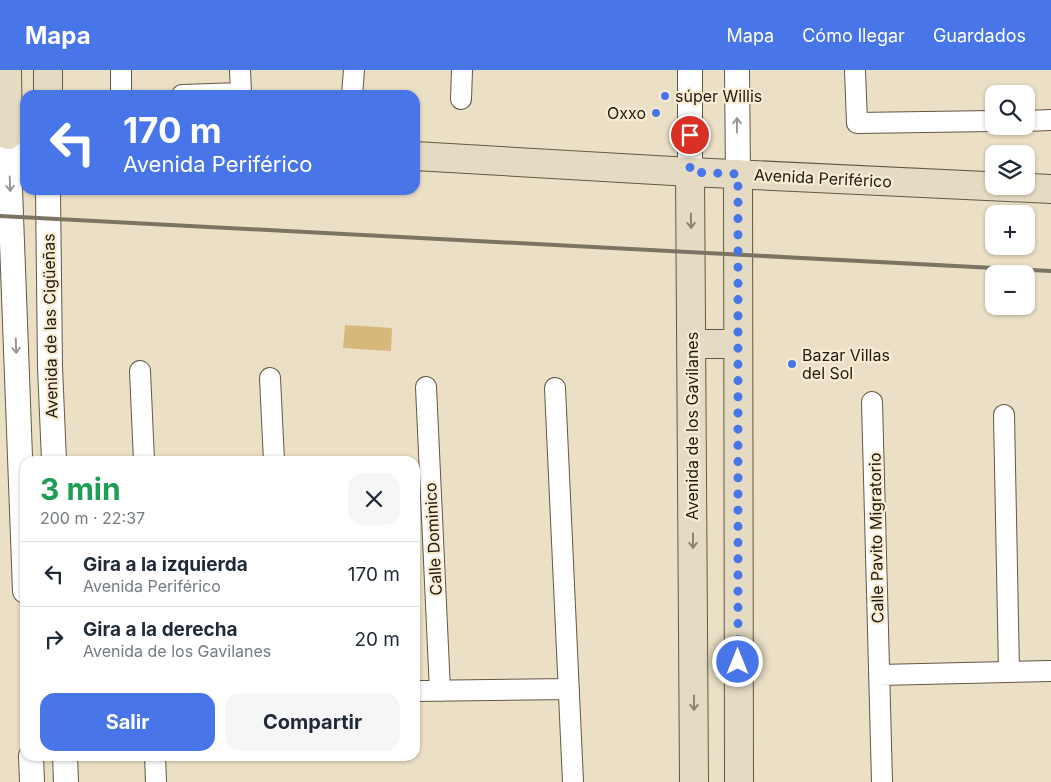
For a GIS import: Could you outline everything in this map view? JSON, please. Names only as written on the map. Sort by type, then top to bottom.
[{"type":"main road","name":"Avenida de las Cigüeñas","points":[[8,70],[11,135]]},
{"type":"main road","points":[[48,70],[48,90]]},
{"type":"main road","name":"Avenida Periférico","points":[[420,156],[690,172],[1051,189]]},
{"type":"main road","name":"Avenida de los Gavilanes","points":[[690,172],[694,782]]},
{"type":"main road","points":[[738,174],[739,782]]},
{"type":"main road","points":[[692,344],[738,344]]},
{"type":"street","points":[[121,70],[121,90]]},
{"type":"street","points":[[240,70],[241,90]]},
{"type":"street","points":[[352,90],[354,70]]},
{"type":"street","points":[[461,99],[462,70]]},
{"type":"street","name":"Avenida de los Gavilanes","points":[[690,70],[690,172]]},
{"type":"street","points":[[737,70],[738,174]]},
{"type":"street","points":[[855,70],[857,123],[985,121]]},
{"type":"street","points":[[1035,121],[1051,120]]},
{"type":"street","name":"Avenida de las Cigüeñas","points":[[11,135],[21,456]]},
{"type":"street","name":"Avenida de las Cigüeñas","points":[[48,195],[50,367],[54,456]]},
{"type":"street","points":[[140,371],[144,456]]},
{"type":"street","points":[[270,378],[274,456]]},
{"type":"street","name":"Calle Dominico","points":[[426,387],[440,691]]},
{"type":"street","points":[[555,388],[573,782]]},
{"type":"street","name":"Calle Pavito Migratorio","points":[[872,402],[882,782]]},
{"type":"street","points":[[1004,415],[1009,672]]},
{"type":"street","points":[[879,675],[1051,671]]},
{"type":"street","points":[[420,691],[569,689]]},
{"type":"street","points":[[31,761],[32,782]]},
{"type":"street","points":[[65,761],[66,782]]},
{"type":"street","points":[[155,761],[156,782]]},
{"type":"shaded area","points":[[345,325],[392,328],[391,351],[343,348]]},
{"type":"railway","points":[[0,216],[1051,271]]},
{"type":"place","name":"súper Willis","points":[[665,96]]},
{"type":"place","name":"Oxxo","points":[[656,113]]},
{"type":"place","name":"Bazar Villas del Sol","points":[[792,364]]},
{"type":"route","points":[[690,135],[690,172],[738,174],[738,662]]}]
